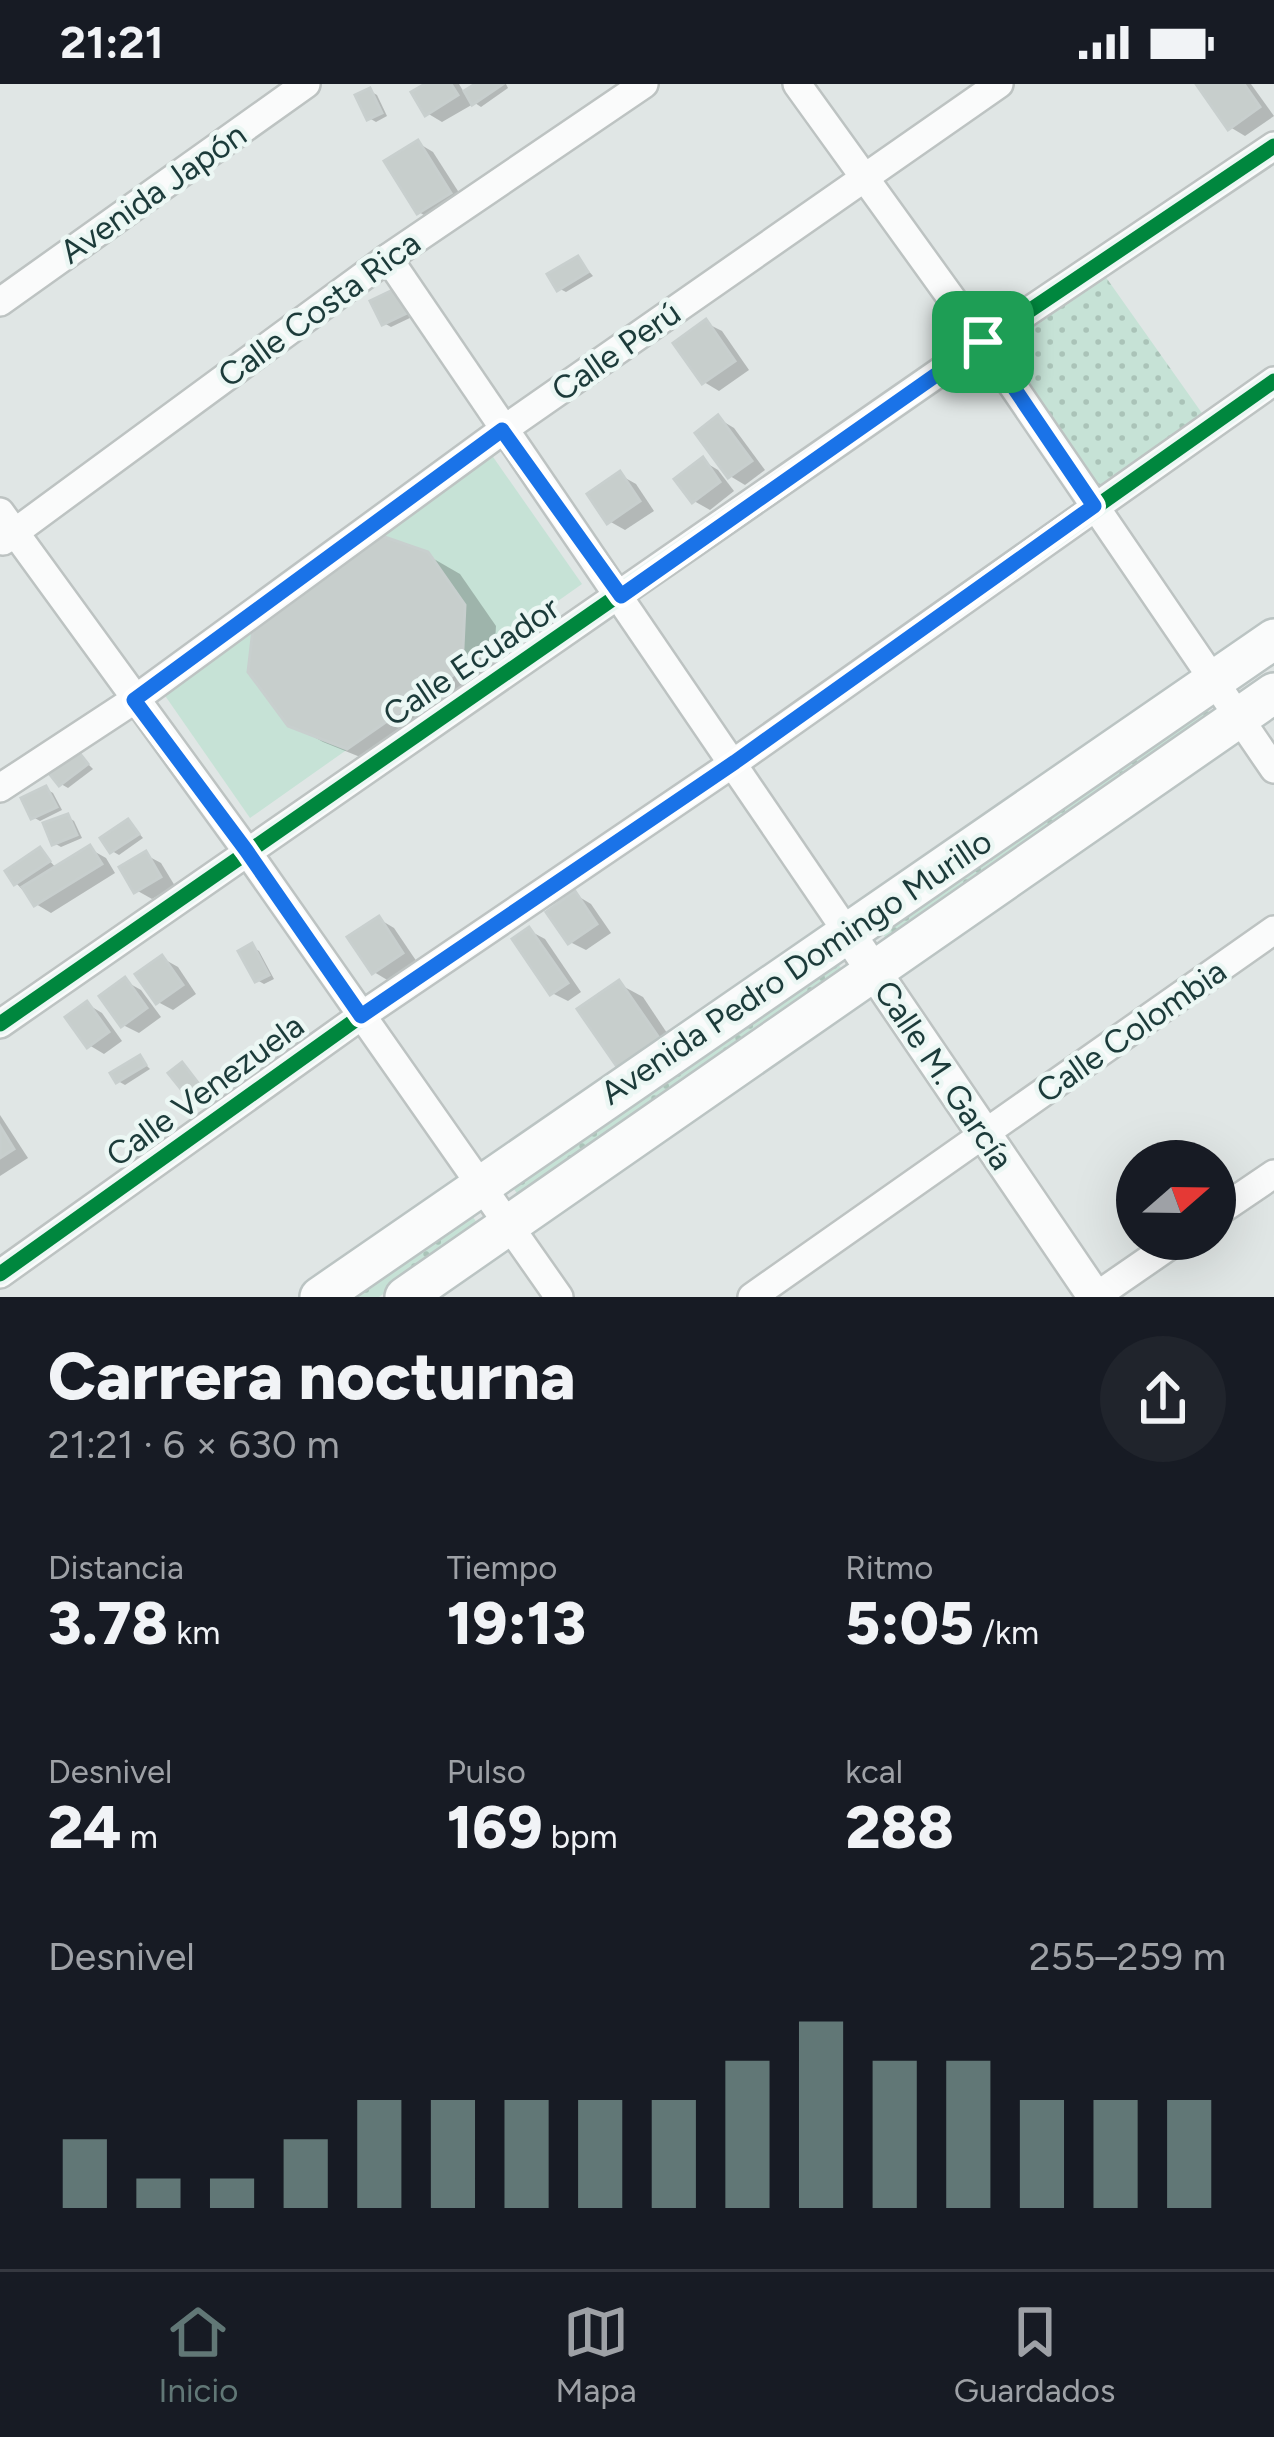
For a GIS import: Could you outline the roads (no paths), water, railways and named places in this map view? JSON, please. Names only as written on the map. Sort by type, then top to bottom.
[{"type":"main road","name":"Avenida Pedro Domingo Murillo","points":[[320,1297],[1274,639]]},
{"type":"main road","name":"Avenida Pedro Domingo Murillo","points":[[405,1297],[1274,693]]},
{"type":"street","name":"Avenida Japón","points":[[0,302],[306,84]]},
{"type":"street","name":"Calle Costa Rica","points":[[5,530],[388,257],[644,84]]},
{"type":"street","points":[[797,84],[983,342],[1274,769]]},
{"type":"street","name":"Calle Perú","points":[[0,788],[134,700],[502,430],[999,84]]},
{"type":"street","name":"Calle Ecuador","points":[[0,1024],[983,342],[1274,146]]},
{"type":"street","name":"Calle M. García","points":[[388,257],[1095,1297]]},
{"type":"street","name":"Calle Venezuela","points":[[0,1277],[361,1016],[735,762],[1274,381]]},
{"type":"street","points":[[5,530],[246,850],[559,1297]]},
{"type":"street","name":"Calle Colombia","points":[[752,1297],[1274,931]]},
{"type":"street","points":[[1236,1200],[1274,1174]]},
{"type":"street","points":[[1095,1297],[1149,1260]]},
{"type":"street","points":[[0,1277],[11,1297]]}]
